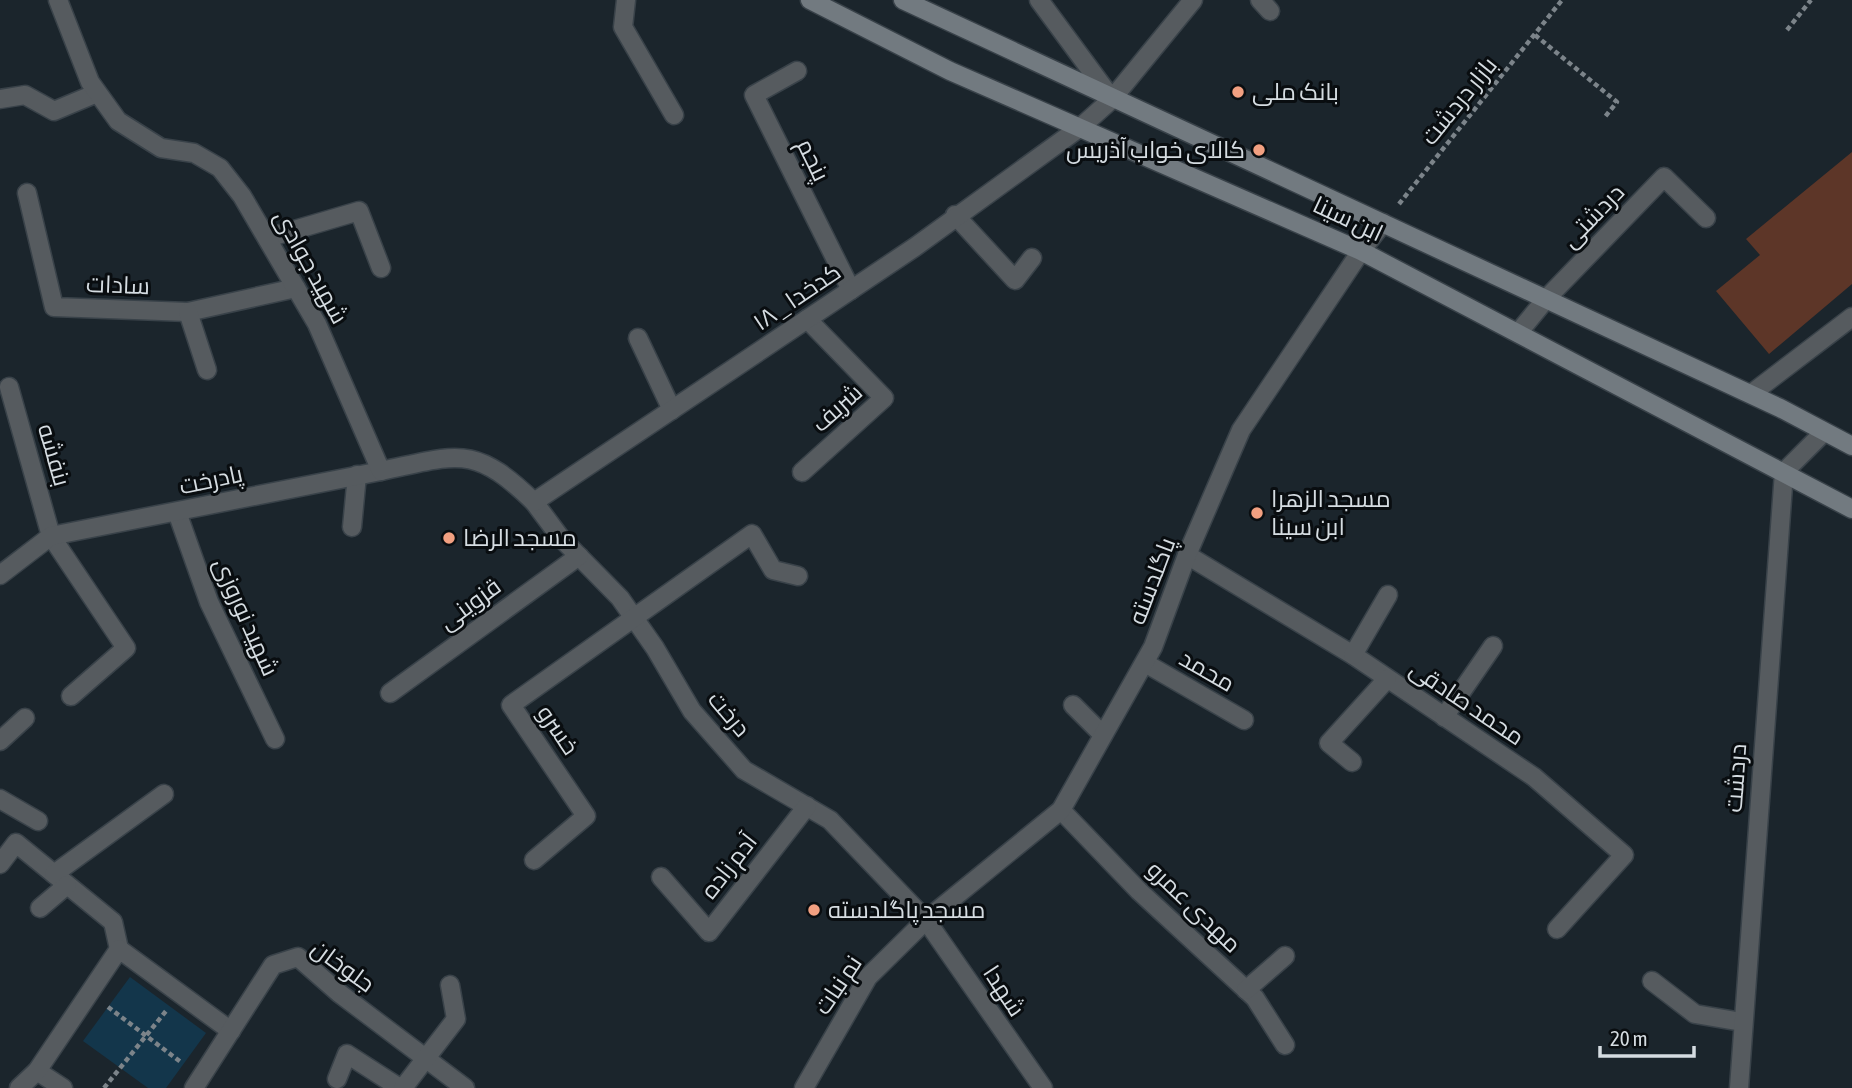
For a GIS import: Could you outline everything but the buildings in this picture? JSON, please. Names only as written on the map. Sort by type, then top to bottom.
[{"type":"main road","name":"ابن سینا","points":[[810,0],[950,71],[1082,126],[1361,251],[1852,509]]},
{"type":"main road","name":"ابن سینا","points":[[903,0],[1751,394],[1852,446]]},
{"type":"street","name":"شهید جوادی","points":[[58,0],[90,82],[118,121],[161,148],[194,153],[219,168],[242,196],[317,324],[381,471]]},
{"type":"street","points":[[626,0],[623,27],[674,115]]},
{"type":"street","points":[[1039,0],[1112,99]]},
{"type":"street","name":"۱۸ _ کدخدا","points":[[534,502],[850,290],[1082,126],[1112,99],[1193,0]]},
{"type":"street","name":"پنجم","points":[[797,71],[754,96],[850,290]]},
{"type":"street","points":[[0,99],[25,95],[54,111],[97,93]]},
{"type":"street","name":"دردشتی","points":[[1518,333],[1546,299],[1664,177],[1706,218]]},
{"type":"street","name":"سادات","points":[[27,192],[54,307],[188,312],[296,288]]},
{"type":"street","points":[[267,238],[359,211],[381,268]]},
{"type":"street","points":[[955,215],[1015,280],[1032,258]]},
{"type":"street","name":"پاگلدسته","points":[[926,920],[1061,810],[1145,663],[1187,555],[1241,430],[1361,251],[1383,223]]},
{"type":"street","points":[[188,312],[207,370]]},
{"type":"street","points":[[1751,394],[1852,317]]},
{"type":"street","name":"شریف","points":[[802,472],[884,398],[807,319]]},
{"type":"street","points":[[638,338],[672,410]]},
{"type":"street","name":"بنفشه","points":[[9,387],[51,536],[126,648],[71,695]]},
{"type":"street","points":[[1784,472],[1824,432]]},
{"type":"street","points":[[381,471],[449,456],[479,459],[509,477],[534,502]]},
{"type":"street","name":"پادرخت","points":[[51,536],[381,471]]},
{"type":"street","name":"دردشت","points":[[1740,1088],[1742,1022],[1784,472]]},
{"type":"street","points":[[352,527],[357,475]]},
{"type":"street","name":"درخت","points":[[534,502],[579,556],[620,598],[692,711],[744,770],[830,820],[926,920]]},
{"type":"street","name":"شهید نوروزی","points":[[177,512],[209,603],[275,739]]},
{"type":"street","points":[[633,616],[752,534],[773,570],[798,576]]},
{"type":"street","points":[[0,575],[51,536]]},
{"type":"street","name":"محمد صادقی","points":[[1187,555],[1353,655],[1534,777],[1624,855],[1557,929]]},
{"type":"street","name":"قزوینی","points":[[390,693],[579,556]]},
{"type":"street","points":[[1353,655],[1388,595]]},
{"type":"street","name":"خسرو","points":[[534,860],[586,816],[512,705],[633,616]]},
{"type":"street","points":[[1444,717],[1493,646]]},
{"type":"street","name":"محمد","points":[[1145,663],[1244,720]]},
{"type":"street","points":[[1352,762],[1329,743],[1387,679]]},
{"type":"street","points":[[1073,705],[1103,735]]},
{"type":"street","points":[[0,741],[25,718]]},
{"type":"street","points":[[40,908],[61,879],[164,794]]},
{"type":"street","points":[[0,799],[37,821]]},
{"type":"street","name":"آدم زاده","points":[[661,877],[709,932],[807,806]]},
{"type":"street","name":"مهدی عمرو","points":[[1061,810],[1139,891],[1246,990],[1285,1045]]},
{"type":"street","points":[[0,864],[16,843],[113,922],[119,949],[230,1031]]},
{"type":"street","name":"نم نبات","points":[[804,1088],[868,977],[926,920]]},
{"type":"street","name":"شهدا","points":[[926,920],[1043,1088]]},
{"type":"street","points":[[19,1088],[37,1071],[119,949]]},
{"type":"street","points":[[1246,990],[1285,956]]},
{"type":"street","name":"جلوخان","points":[[198,1082],[273,965],[298,957],[339,993],[465,1088]]},
{"type":"street","points":[[1652,981],[1695,1014],[1742,1022]]},
{"type":"street","points":[[337,1079],[347,1054],[402,1088],[456,1018],[450,985]]},
{"type":"street","points":[[37,1071],[63,1088]]},
{"type":"path","name":"بازار دردشت","points":[[1383,223],[1562,0]]},
{"type":"path","points":[[1787,30],[1811,0]]},
{"type":"path","points":[[1535,35],[1617,102],[1604,118]]},
{"type":"path","points":[[104,1088],[147,1037],[179,993]]},
{"type":"path","points":[[90,994],[147,1037],[198,1082]]},
{"type":"shaded area","points":[[130,977],[206,1033],[166,1088],[148,1088],[83,1041]]},
{"type":"place","name":"بانک ملی","points":[[1238,92]]},
{"type":"place","name":"کالای خواب آذریس","points":[[1259,150]]},
{"type":"place","name":"مسجد الزهرا ابن سینا","points":[[1257,513]]},
{"type":"place","name":"مسجد الرضا","points":[[449,538]]},
{"type":"place","name":"مسجد پاگلدسته","points":[[814,910]]}]
